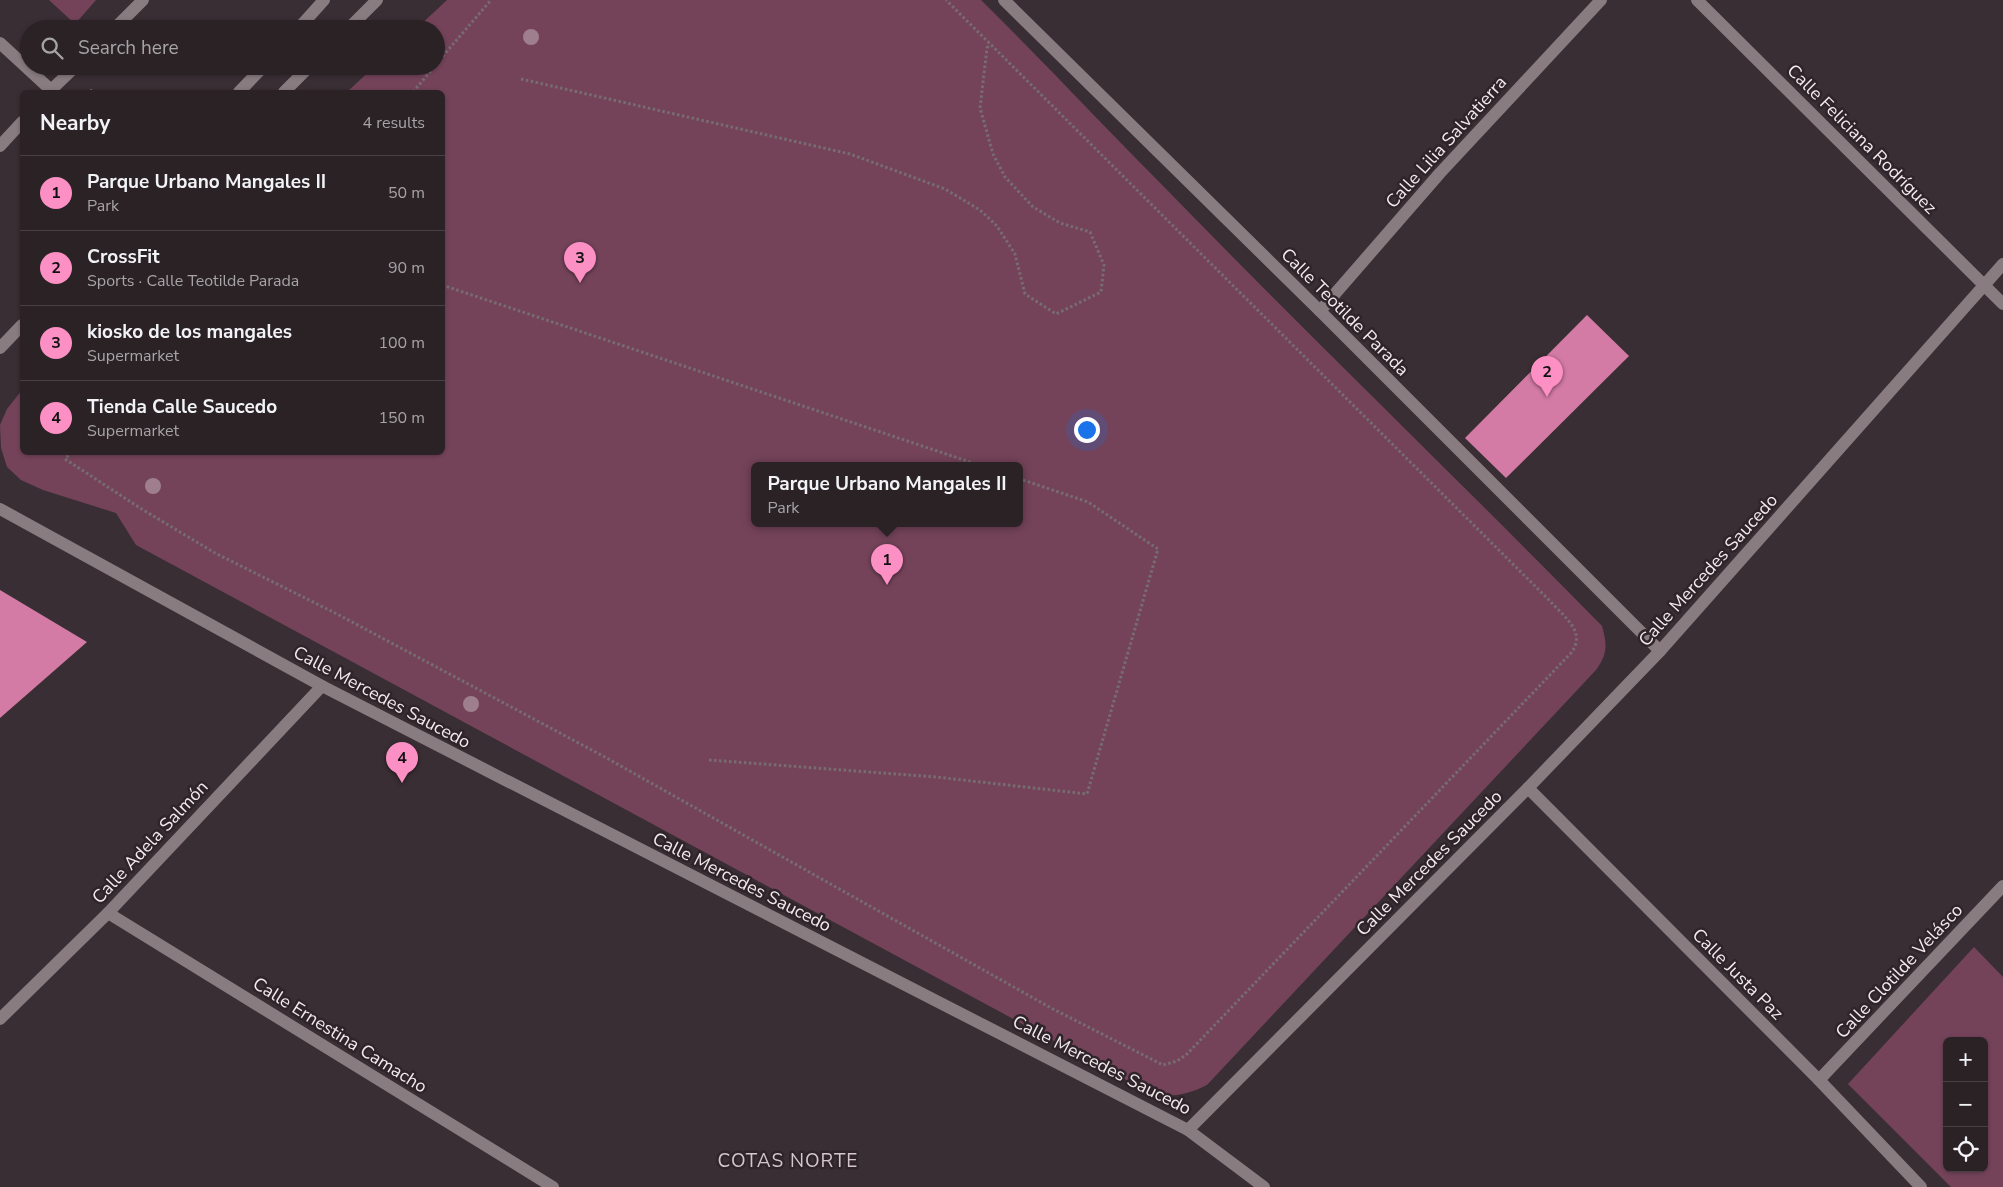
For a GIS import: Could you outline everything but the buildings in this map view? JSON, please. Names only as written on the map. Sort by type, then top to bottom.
[{"type":"street","points":[[123,20],[143,0]]},
{"type":"street","points":[[306,20],[324,0]]},
{"type":"street","points":[[357,20],[377,0]]},
{"type":"street","name":"Calle Lilia Salvatierra","points":[[1320,311],[1440,173],[1602,0]]},
{"type":"street","name":"Calle Feliciana Rodríguez","points":[[1697,0],[2003,304]]},
{"type":"street","name":"Calle Teotilde Parada","points":[[1007,1],[1660,652]]},
{"type":"street","points":[[0,43],[20,63]]},
{"type":"street","points":[[33,75],[48,90]]},
{"type":"street","points":[[52,90],[67,75]]},
{"type":"street","points":[[242,90],[256,75]]},
{"type":"street","points":[[286,90],[301,75]]},
{"type":"street","points":[[0,146],[20,124]]},
{"type":"street","name":"Calle Mercedes Saucedo","points":[[0,509],[322,686],[1188,1130],[1528,788],[1660,652],[1983,284],[2003,264]]},
{"type":"street","points":[[0,348],[20,327]]},
{"type":"street","name":"Calle Adela Salmón","points":[[0,1019],[108,913],[322,686]]},
{"type":"street","name":"Calle Justa Paz","points":[[1528,788],[1819,1080],[1921,1187]]},
{"type":"street","name":"Calle Clotilde Velásco","points":[[1819,1080],[2003,886]]},
{"type":"street","name":"Calle Ernestina Camacho","points":[[108,913],[553,1187]]},
{"type":"street","points":[[1188,1130],[1264,1187]]},
{"type":"path","points":[[445,53],[491,0]]},
{"type":"path","points":[[69,455],[65,459],[140,508],[215,553],[339,615],[603,756],[1051,1008],[1163,1065],[1177,1061],[1186,1055],[1310,927],[1571,653],[1577,645],[1577,633],[1550,600],[946,0]]},
{"type":"path","points":[[521,79],[850,154],[945,189],[980,210],[997,226],[1015,254],[1025,294],[1056,314],[1101,292],[1104,265],[1090,232],[1060,223],[1033,207],[1005,177],[993,154],[980,108],[987,48],[990,44]]},
{"type":"path","points":[[415,90],[427,75]]},
{"type":"path","points":[[445,286],[970,462]]},
{"type":"path","points":[[709,760],[936,777],[1087,794],[1158,548],[1088,502],[1023,480]]},
{"type":"shaded area","points":[[49,0],[96,0],[78,20],[71,20]]},
{"type":"shaded area","points":[[447,0],[981,0],[1223,248],[1602,626],[1605,638],[1603,659],[1596,670],[1207,1085],[1182,1094],[1169,1096],[1154,1095],[136,545],[116,513],[43,490],[21,480],[7,467],[1,448],[0,425],[7,409],[20,393],[20,455],[445,455],[445,90],[349,90],[365,75],[445,75],[445,20],[426,20]]},
{"type":"shaded area","points":[[1974,947],[2003,977],[2003,1187],[1951,1187],[1848,1084]]},
{"type":"place","name":"kiosko de los mangales","points":[[580,283]]},
{"type":"place","name":"CrossFit","points":[[1547,397]]},
{"type":"place","name":"Parque Urbano Mangales II","points":[[887,585]]},
{"type":"place","name":"Tienda Calle Saucedo","points":[[402,783]]},
{"type":"district","name":"COTAS NORTE","points":[[788,1160]]}]
